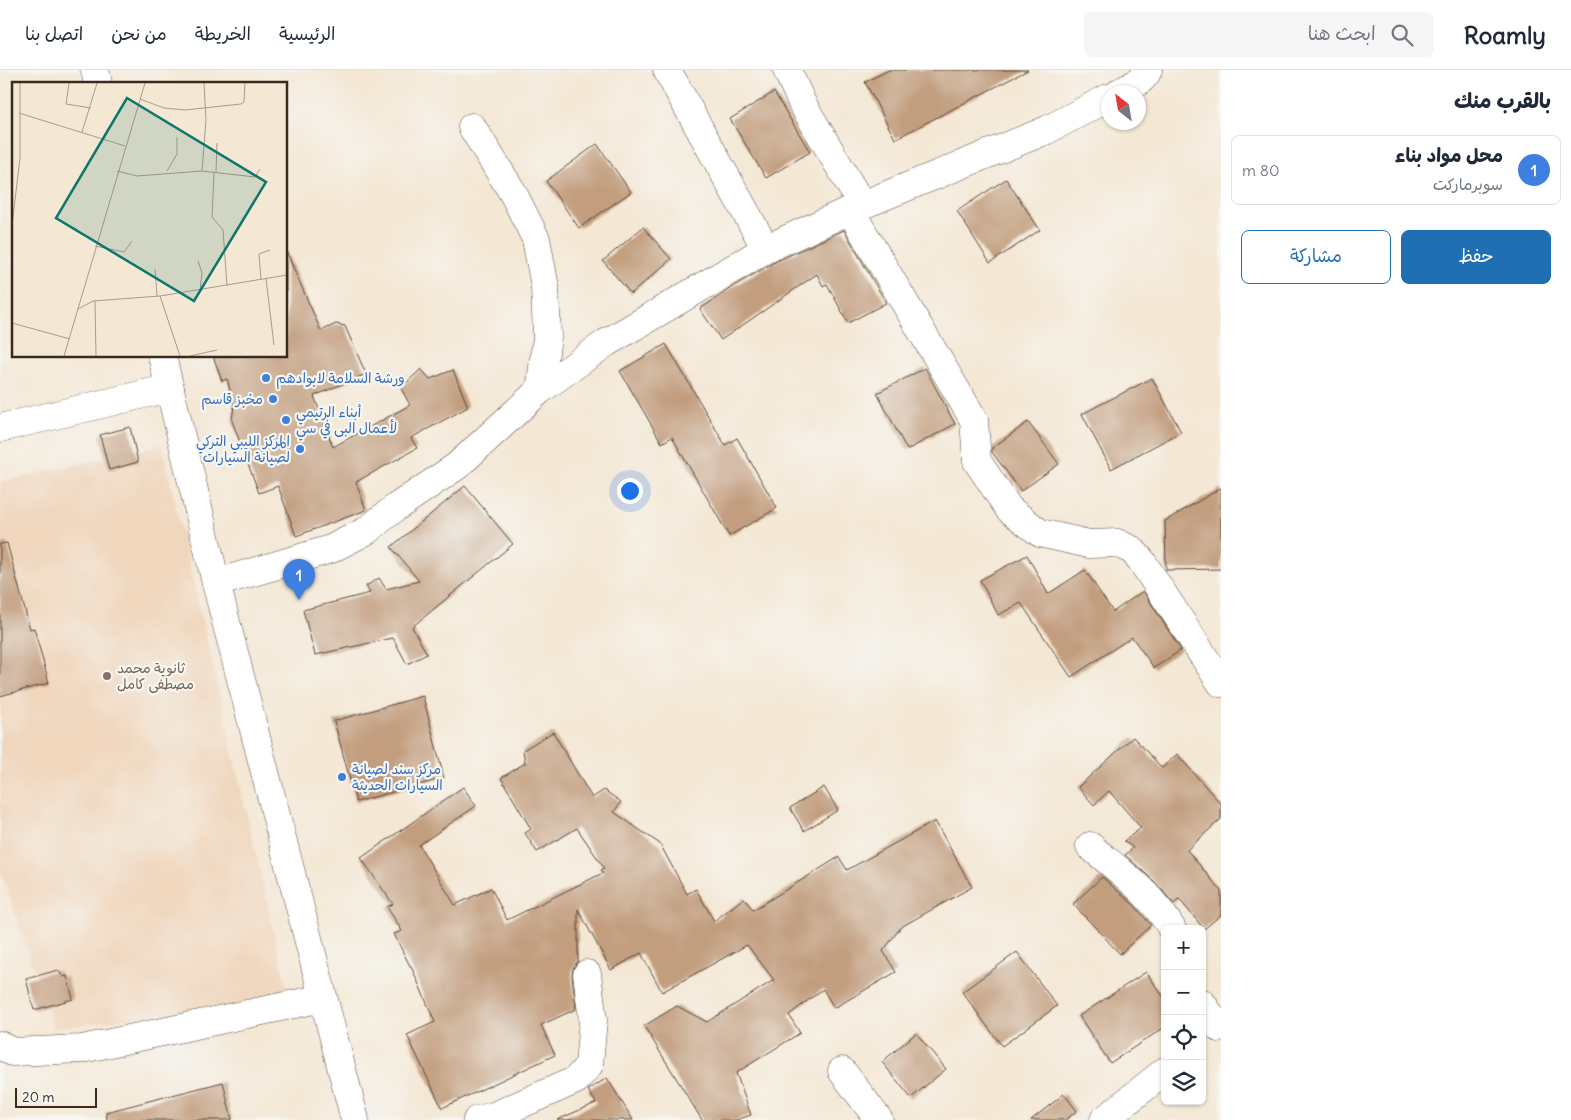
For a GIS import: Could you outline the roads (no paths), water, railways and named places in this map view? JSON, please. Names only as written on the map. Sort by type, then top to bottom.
[{"type":"main road","points":[[667,70],[766,249]]},
{"type":"main road","points":[[787,70],[856,208],[974,420],[977,461],[1009,509],[1040,533],[1089,544],[1117,544],[1132,550],[1141,560],[1221,683]]},
{"type":"main road","points":[[1134,85],[1148,70]]},
{"type":"main road","points":[[216,583],[331,549],[366,531],[395,508],[456,466],[540,390],[606,343],[766,249],[856,208],[1047,130],[1101,102]]},
{"type":"main road","points":[[472,127],[514,193],[536,239],[546,287],[547,337],[540,390]]},
{"type":"main road","points":[[162,358],[216,583],[355,1120]]},
{"type":"main road","points":[[0,428],[170,388]]},
{"type":"main road","points":[[1090,846],[1147,895],[1170,925]]},
{"type":"main road","points":[[477,1120],[494,1116],[576,1080],[589,1065],[593,1020],[587,974]]},
{"type":"main road","points":[[0,1045],[12,1052],[82,1049],[323,998]]},
{"type":"main road","points":[[1206,1013],[1214,1032]]},
{"type":"main road","points":[[842,1071],[879,1120]]},
{"type":"main road","points":[[1104,1120],[1161,1074]]},
{"type":"place","name":"ورشة السلامة لابوادهم","points":[[266,378]]},
{"type":"place","name":"مخبز قاسم","points":[[273,399]]},
{"type":"place","name":"أبناء الرتيمي لأعمال البى في سي","points":[[286,420]]},
{"type":"place","name":"المركز الليبي التركي لصيانة السيارات","points":[[300,449]]},
{"type":"place","name":"محل مواد بناء","points":[[299,600]]},
{"type":"place","name":"ثانوية محمد مصطفى كامل","points":[[107,676]]},
{"type":"place","name":"مركز سند لصيانة السيارات الحديثة","points":[[342,777]]}]
